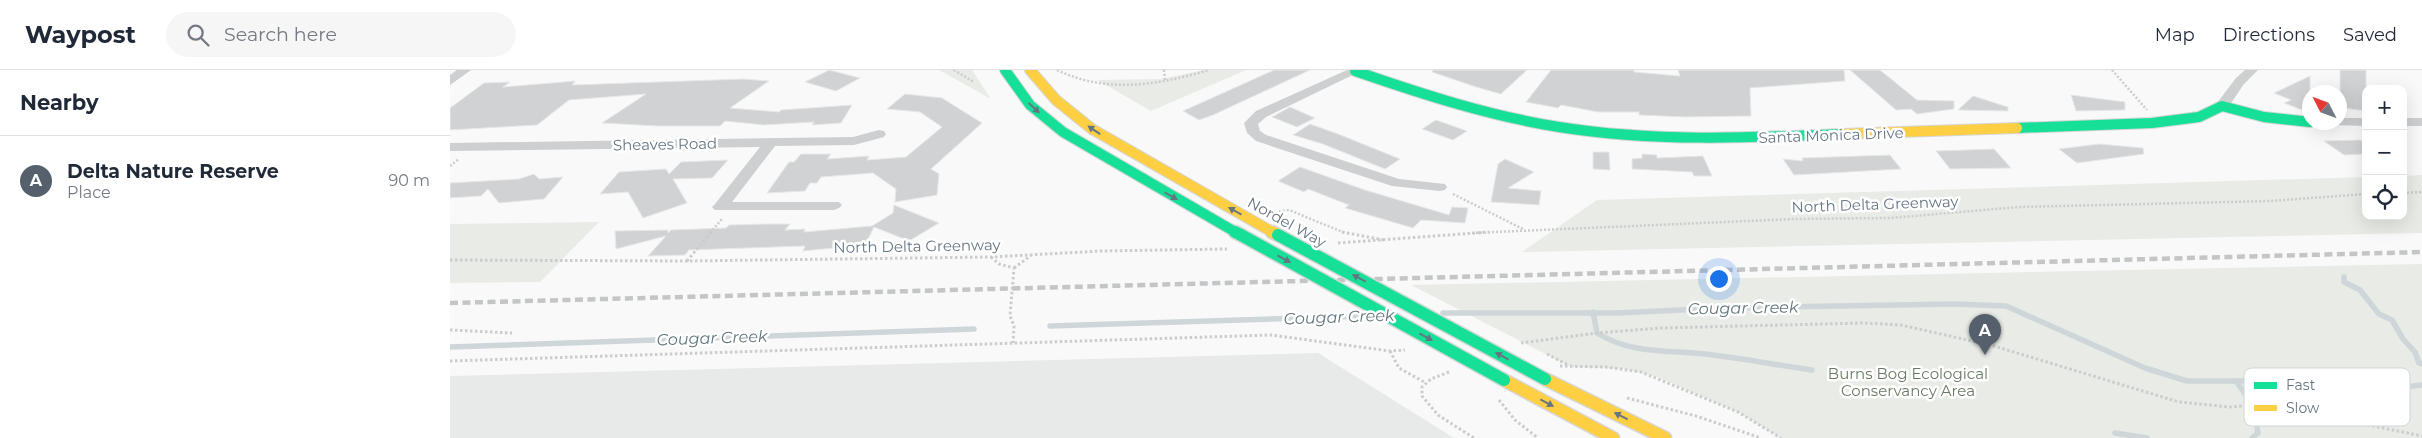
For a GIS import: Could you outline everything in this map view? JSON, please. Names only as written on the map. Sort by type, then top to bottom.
[{"type":"main road","points":[[1005,70],[1016,90],[1031,106],[1070,137],[1241,235],[1613,438]]},
{"type":"main road","name":"Nordel Way","points":[[1030,70],[1056,100],[1092,129],[1278,234],[1545,379],[1665,438]]},
{"type":"main road","name":"Santa Monica Drive","points":[[1356,70],[1412,92],[1495,114],[1576,129],[1659,137],[1758,137],[2152,124],[2199,117],[2222,106]]},
{"type":"main road","points":[[2222,106],[2264,117],[2302,121]]},
{"type":"street","points":[[450,81],[465,70],[480,70]]},
{"type":"street","points":[[1356,70],[1261,114],[1251,123],[1254,133],[1261,138],[1397,183],[1440,187]]},
{"type":"street","points":[[2222,106],[2240,81],[2252,70]]},
{"type":"street","points":[[2347,122],[2362,122]]},
{"type":"street","points":[[2407,122],[2422,122]]},
{"type":"street","name":"Sheaves Road","points":[[450,147],[854,140],[880,134]]},
{"type":"street","points":[[771,142],[720,207],[834,205]]},
{"type":"path","points":[[954,70],[974,82]]},
{"type":"path","points":[[1058,70],[1074,79],[1095,84],[1139,84],[1209,70]]},
{"type":"path","points":[[1164,70],[1165,80]]},
{"type":"path","points":[[2112,70],[2140,103]]},
{"type":"path","points":[[2407,193],[2422,192]]},
{"type":"path","name":"North Delta Greenway","points":[[1336,243],[1524,229],[1794,219],[1890,218],[2020,207],[2270,201],[2362,194]]},
{"type":"path","points":[[1462,198],[1524,229]]},
{"type":"path","name":"North Delta Greenway","points":[[1269,213],[1288,210],[1350,235],[1385,240]]},
{"type":"path","points":[[686,261],[724,216]]},
{"type":"path","name":"North Delta Greenway","points":[[450,260],[686,261],[991,257],[1033,254],[1229,249]]},
{"type":"path","points":[[1013,343],[1014,326],[1010,316],[1014,268],[1033,254]]},
{"type":"path","points":[[991,257],[999,264],[1014,268]]},
{"type":"path","points":[[1597,332],[1737,325],[1864,323],[1900,325],[1994,346],[2179,402],[2230,407],[2244,406]]},
{"type":"path","points":[[450,330],[512,333]]},
{"type":"path","points":[[450,361],[1271,335],[1390,351],[1392,360],[1399,370],[1426,384],[1421,396],[1426,407],[1474,438]]},
{"type":"path","points":[[1571,367],[1626,369],[1648,374],[1738,412],[1781,438]]},
{"type":"path","points":[[1493,395],[1515,420],[1538,438]]},
{"type":"path","points":[[1625,397],[1696,416],[1761,438]]},
{"type":"path","points":[[2371,426],[2422,436]]},
{"type":"shaded area","points":[[1318,353],[1454,438],[450,438],[450,376]]},
{"type":"green space","points":[[939,70],[972,70],[991,99]]},
{"type":"green space","points":[[1204,70],[1246,70],[1151,111],[1097,80],[1161,79]]},
{"type":"green space","points":[[2422,175],[2422,233],[1522,252],[1597,200],[2362,177],[2362,220],[2407,220],[2407,176]]},
{"type":"green space","points":[[599,222],[540,282],[450,283],[450,224]]},
{"type":"green space","name":"Burns Bog Ecological Conservancy Area","points":[[2422,264],[2422,438],[1781,438],[1738,412],[1655,376],[1626,369],[1571,367],[1411,285]]},
{"type":"building","points":[[829,70],[860,78],[836,91],[805,82]]},
{"type":"building","points":[[1274,70],[1310,70],[1199,120],[1183,111]]},
{"type":"building","points":[[1433,70],[1527,70],[1501,94],[1432,72]]},
{"type":"building","points":[[1551,70],[1634,70],[1634,72],[1680,76],[1678,70],[1844,70],[1845,81],[1750,88],[1751,116],[1685,117],[1639,115],[1639,112],[1598,112],[1561,105],[1558,108],[1526,102]]},
{"type":"building","points":[[1850,70],[1880,70],[1917,100],[1954,101],[1954,109],[1917,114],[1911,109],[1896,110]]},
{"type":"building","points":[[2340,70],[2366,70],[2366,85],[2362,85],[2362,110],[2347,108],[2347,85],[2340,85]]},
{"type":"building","points":[[2310,76],[2310,85],[2302,85],[2302,110],[2284,103],[2291,100],[2274,93]]},
{"type":"building","points":[[743,79],[769,81],[730,108],[779,112],[781,110],[852,105],[841,123],[812,125],[814,122],[764,125],[725,121],[720,126],[658,126],[602,123],[646,94],[569,100],[537,125],[450,130],[450,108],[484,83],[510,82],[503,87],[575,81],[572,85]]},
{"type":"building","points":[[905,94],[942,98],[982,123],[931,169],[939,174],[937,195],[895,202],[896,189],[873,173],[821,177],[817,183],[810,183],[805,191],[767,193],[789,162],[794,162],[801,154],[831,154],[827,159],[869,156],[867,160],[906,157],[942,127],[920,112],[887,109]]},
{"type":"building","points":[[2071,95],[2125,102],[2125,110],[2076,111]]},
{"type":"building","points":[[1973,96],[2008,107],[2008,111],[1958,110]]},
{"type":"building","points":[[1290,107],[1315,118],[1297,127],[1272,117]]},
{"type":"building","points":[[1436,120],[1467,131],[1453,140],[1422,129]]},
{"type":"building","points":[[1310,124],[1400,159],[1385,169],[1323,144],[1293,135]]},
{"type":"building","points":[[2360,140],[2362,141],[2362,154],[2344,155],[2324,141]]},
{"type":"building","points":[[2099,144],[2143,148],[2144,154],[2077,163],[2059,149]]},
{"type":"building","points":[[1994,149],[2011,168],[1950,169],[1936,151]]},
{"type":"building","points":[[1593,152],[1609,152],[1610,170],[1593,169]]},
{"type":"building","points":[[1642,154],[1657,155],[1657,158],[1703,156],[1712,176],[1694,176],[1692,172],[1632,169],[1632,159],[1642,158]]},
{"type":"building","points":[[1890,155],[1901,169],[1794,175],[1783,159],[1803,161],[1802,158]]},
{"type":"building","points":[[1505,159],[1534,172],[1508,188],[1541,191],[1539,205],[1491,202],[1498,164]]},
{"type":"building","points":[[728,160],[712,178],[673,179],[687,203],[643,218],[628,192],[600,194],[619,172],[666,169],[669,174],[681,162]]},
{"type":"building","points":[[1300,167],[1365,190],[1449,215],[1452,207],[1468,208],[1465,223],[1421,220],[1413,228],[1345,208],[1349,205],[1308,189],[1304,192],[1278,181]]},
{"type":"building","points":[[534,174],[539,179],[563,177],[544,199],[499,203],[488,189],[481,196],[450,198],[450,183],[519,179]]},
{"type":"building","points":[[894,205],[939,223],[909,241],[874,227],[865,245],[803,251],[805,246],[689,250],[685,255],[648,256],[666,236],[616,249],[615,231],[668,230],[668,233],[671,230],[726,228],[729,225],[790,224],[785,230],[805,229],[804,232],[872,226],[893,213]]},
{"type":"waterway","points":[[2344,277],[2344,282],[2360,290],[2379,314],[2392,320],[2403,339],[2415,352],[2419,363],[2422,364]]},
{"type":"waterway","name":"Cougar Creek","points":[[1593,313],[1722,308],[1955,304],[2006,306],[2145,368],[2187,381],[2236,381]]},
{"type":"waterway","name":"Cougar Creek","points":[[1443,313],[1593,313]]},
{"type":"waterway","points":[[1593,313],[1597,333],[1623,345],[1650,350],[1718,356],[1812,370]]},
{"type":"waterway","name":"Cougar Creek","points":[[1050,326],[1367,316]]},
{"type":"waterway","name":"Cougar Creek","points":[[450,347],[974,329]]},
{"type":"waterway","name":"Cougar Creek","points":[[2236,381],[2244,381]]},
{"type":"waterway","points":[[2236,381],[2244,392]]},
{"type":"waterway","name":"Cougar Creek","points":[[2410,386],[2422,385]]},
{"type":"waterway","points":[[2252,438],[2258,433],[2257,426]]},
{"type":"waterway","points":[[2115,433],[2147,438]]},
{"type":"railway","points":[[450,303],[2422,252]]},
{"type":"traffic: fast","points":[[1005,70],[1030,105],[1063,132],[1099,155],[1241,235]]},
{"type":"traffic: fast","points":[[1355,71],[1470,108],[1529,122],[1589,131],[1652,136],[1715,137],[1842,134]]},
{"type":"traffic: fast","points":[[2017,128],[2152,123],[2199,117],[2222,106],[2264,117],[2302,121]]},
{"type":"traffic: fast","points":[[1241,235],[1504,380]]},
{"type":"traffic: fast","points":[[1278,235],[1545,379]]},
{"type":"traffic: slow","points":[[1030,70],[1056,100],[1092,129],[1278,235]]},
{"type":"traffic: slow","points":[[1842,134],[2017,128]]},
{"type":"traffic: slow","points":[[1545,379],[1665,438]]},
{"type":"traffic: slow","points":[[1504,380],[1613,438]]},
{"type":"place","name":"Delta Nature Reserve","points":[[1985,355]]}]
